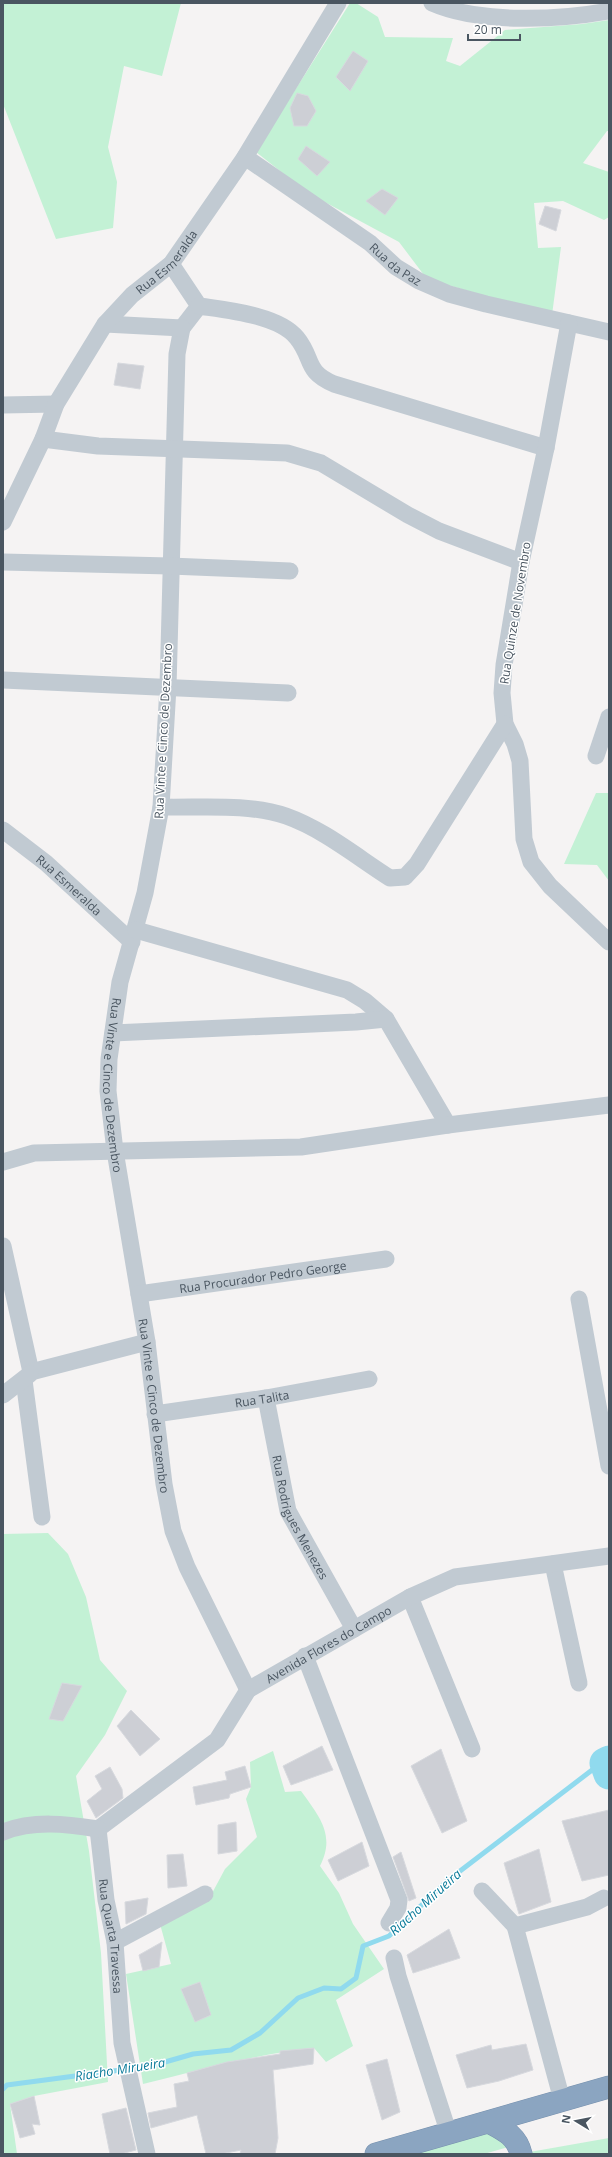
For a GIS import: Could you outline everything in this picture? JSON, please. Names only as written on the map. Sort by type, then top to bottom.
[{"type":"highway","points":[[376,2154],[562,2100],[609,2088]]},
{"type":"highway","points":[[489,2122],[508,2132],[515,2140],[521,2154]]},
{"type":"street","name":"Rua Esmeralda","points":[[3,522],[43,439],[56,404],[106,324],[132,295],[171,264],[244,156],[338,3]]},
{"type":"street","points":[[432,3],[472,8],[532,19],[583,16],[609,11]]},
{"type":"street","name":"Rua da Paz","points":[[244,156],[370,242],[396,267],[419,281],[449,294],[609,332]]},
{"type":"street","points":[[171,264],[199,306],[237,311],[288,330],[297,338],[312,370],[322,379],[334,384],[546,448]]},
{"type":"street","name":"Rua Vinte e Cinco de Dezembro","points":[[199,306],[182,328],[177,354],[173,449],[168,687],[161,807],[145,893],[120,982],[113,1033],[108,1091],[115,1151],[147,1342],[164,1484],[173,1531],[187,1567],[248,1690]]},
{"type":"street","name":"Rua Quinze de Novembro","points":[[569,323],[546,448],[521,562],[504,665],[502,693],[505,724],[515,744],[520,762],[524,839],[532,862],[550,886],[609,942]]},
{"type":"street","points":[[106,324],[182,328]]},
{"type":"street","points":[[3,405],[56,404]]},
{"type":"street","points":[[43,439],[98,446],[287,453],[321,463],[408,515],[439,531],[521,562]]},
{"type":"street","points":[[3,562],[170,566],[290,571]]},
{"type":"street","points":[[3,680],[288,693]]},
{"type":"street","points":[[596,756],[609,716]]},
{"type":"street","points":[[161,807],[235,808],[286,816],[313,829],[390,878],[398,879],[405,877],[417,864],[505,724]]},
{"type":"street","name":"Rua Esmeralda","points":[[3,830],[46,863],[134,936]]},
{"type":"street","points":[[134,936],[347,990],[365,1001],[386,1019],[448,1125]]},
{"type":"street","points":[[113,1033],[356,1022],[386,1019]]},
{"type":"street","points":[[3,1162],[34,1153],[301,1147],[448,1125],[609,1105]]},
{"type":"street","points":[[3,1246],[28,1376],[42,1517]]},
{"type":"street","name":"Rua Procurador Pedro George","points":[[139,1294],[386,1259]]},
{"type":"street","points":[[579,1300],[609,1466]]},
{"type":"street","points":[[3,1395],[28,1376],[147,1342]]},
{"type":"street","name":"Rua Talita","points":[[155,1414],[266,1398],[369,1379]]},
{"type":"street","name":"Rua Rodrigues Menezes","points":[[266,1398],[288,1511],[354,1630]]},
{"type":"street","name":"Avenida Flores do Campo","points":[[98,1829],[217,1740],[248,1690],[410,1597],[455,1577],[609,1556]]},
{"type":"street","points":[[553,1564],[579,1683]]},
{"type":"street","points":[[410,1597],[472,1749]]},
{"type":"street","points":[[305,1656],[399,1900],[398,1908],[389,1923]]},
{"type":"street","points":[[3,1832],[19,1826],[47,1823],[98,1829]]},
{"type":"street","name":"Rua Quarta Travessa","points":[[98,1829],[106,1900],[115,1942],[122,2043],[130,2084],[147,2154]]},
{"type":"street","points":[[482,1891],[515,1926],[562,2100]]},
{"type":"street","points":[[115,1942],[205,1894]]},
{"type":"street","points":[[515,1926],[587,1907],[604,1898]]},
{"type":"street","points":[[394,1958],[398,1976],[449,2134]]},
{"type":"green space","points":[[3,3],[181,3],[162,76],[124,66],[108,147],[117,182],[113,228],[56,239],[3,104]]},
{"type":"green space","points":[[350,3],[356,3],[378,17],[385,37],[453,38],[446,61],[460,66],[505,30],[582,24],[609,20],[609,131],[607,131],[583,163],[609,172],[609,217],[604,220],[563,201],[534,203],[538,248],[561,247],[552,315],[427,279],[399,242],[308,193],[256,152]]},
{"type":"green space","points":[[596,793],[609,793],[609,881],[597,865],[564,864]]},
{"type":"green space","points":[[48,1533],[68,1554],[86,1597],[100,1660],[127,1691],[105,1735],[76,1776],[89,1851],[101,1953],[108,2082],[34,2096],[10,2104],[17,2154],[3,2154],[3,1534]]},
{"type":"green space","points":[[273,1751],[285,1792],[301,1791],[319,1818],[326,1835],[325,1855],[320,1866],[339,1893],[353,1924],[384,1969],[336,2000],[353,2046],[326,2062],[314,2048],[249,2058],[143,2084],[126,1974],[171,1964],[160,1924],[210,1897],[225,1869],[257,1837],[246,1799],[251,1787],[250,1762]]},
{"type":"green space","points":[[481,2129],[512,2146],[484,2154],[392,2154]]},
{"type":"green space","points":[[609,2138],[609,2154],[524,2153]]},
{"type":"building","points":[[353,51],[368,61],[350,91],[336,77]]},
{"type":"building","points":[[297,93],[308,96],[316,111],[307,126],[294,126],[290,108]]},
{"type":"building","points":[[306,146],[330,162],[317,176],[298,159]]},
{"type":"building","points":[[382,189],[398,198],[385,215],[366,201]]},
{"type":"building","points":[[545,206],[561,210],[556,231],[539,224]]},
{"type":"building","points":[[118,363],[144,366],[140,389],[114,385]]},
{"type":"building","points":[[62,1683],[82,1686],[63,1721],[49,1719]]},
{"type":"building","points":[[131,1710],[160,1739],[140,1756],[117,1726]]},
{"type":"building","points":[[322,1746],[333,1770],[291,1785],[283,1766]]},
{"type":"building","points":[[441,1749],[467,1821],[442,1833],[411,1766]]},
{"type":"building","points":[[245,1766],[251,1787],[230,1794],[229,1798],[196,1805],[193,1787],[227,1780],[225,1772]]},
{"type":"building","points":[[110,1767],[122,1789],[123,1798],[96,1818],[87,1801],[102,1789],[95,1776]]},
{"type":"building","points":[[609,1810],[609,1875],[582,1881],[562,1821]]},
{"type":"building","points":[[236,1822],[237,1851],[218,1854],[218,1825]]},
{"type":"building","points":[[362,1842],[369,1866],[338,1881],[328,1860]]},
{"type":"building","points":[[539,1849],[551,1902],[519,1914],[504,1863]]},
{"type":"building","points":[[401,1852],[416,1898],[409,1901],[393,1857]]},
{"type":"building","points":[[183,1854],[187,1886],[168,1888],[167,1855]]},
{"type":"building","points":[[148,1898],[146,1914],[126,1924],[125,1902]]},
{"type":"building","points":[[449,1929],[460,1958],[413,1973],[407,1955]]},
{"type":"building","points":[[162,1942],[159,1967],[143,1971],[139,1955]]},
{"type":"building","points":[[200,1982],[211,2015],[195,2022],[181,1989]]},
{"type":"building","points":[[526,2044],[533,2070],[499,2081],[467,2088],[456,2055],[491,2045],[492,2050]]},
{"type":"building","points":[[314,2048],[313,2064],[273,2070],[278,2138],[275,2154],[240,2154],[241,2150],[221,2154],[206,2154],[197,2115],[151,2128],[148,2113],[177,2107],[174,2084],[189,2081],[187,2073],[227,2062],[280,2054],[280,2051]]},
{"type":"building","points":[[387,2059],[400,2112],[382,2120],[366,2065]]},
{"type":"building","points":[[34,2096],[40,2125],[32,2124],[35,2134],[20,2138],[10,2104]]},
{"type":"building","points":[[126,2108],[136,2150],[121,2154],[110,2154],[102,2114]]},
{"type":"waterway","name":"Riacho Mirueira","points":[[609,1761],[605,1763],[609,1774]]},
{"type":"waterway","name":"Riacho Mirueira","points":[[3,2089],[7,2085],[151,2066],[193,2054],[231,2050],[260,2033],[298,1998],[324,1988],[341,1989],[356,1978],[363,1946],[389,1936],[447,1881],[596,1767],[605,1763]]}]
